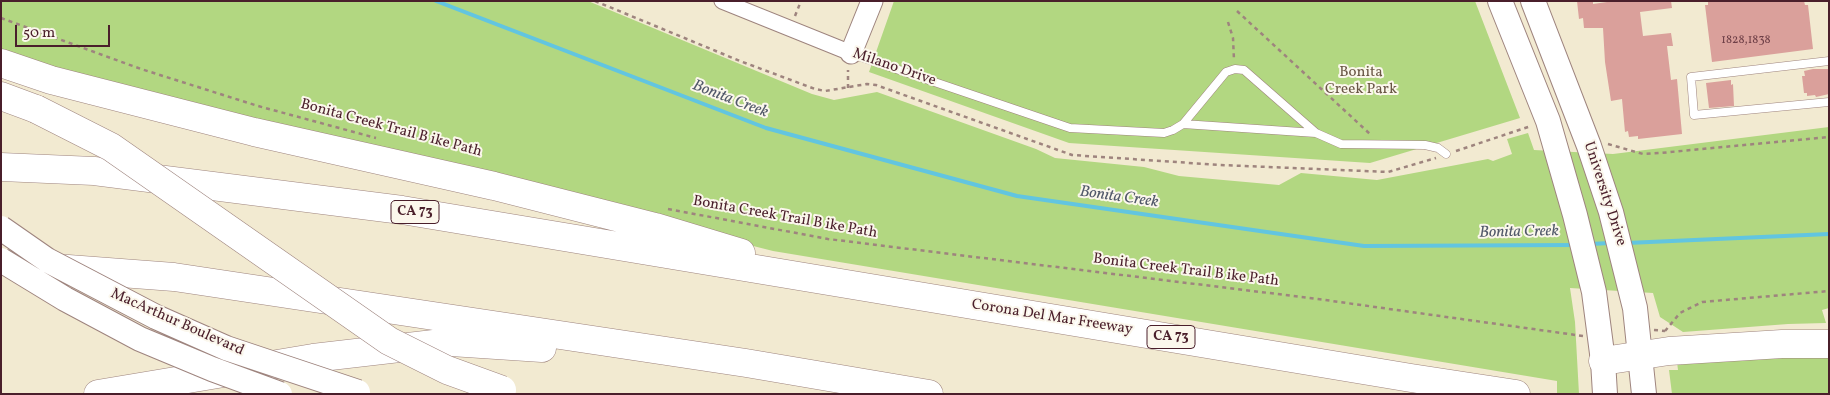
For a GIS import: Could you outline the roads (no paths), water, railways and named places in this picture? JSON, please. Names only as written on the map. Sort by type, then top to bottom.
[{"type":"highway","points":[[1,63],[51,80],[254,132],[494,186],[655,227],[736,251],[826,282]]},
{"type":"highway","points":[[1,96],[36,109],[111,147],[389,341],[447,370],[509,392]]},
{"type":"highway","name":"CA 73","points":[[1,167],[94,171],[402,210],[826,282]]},
{"type":"highway","points":[[1,262],[174,277],[746,363],[929,394]]},
{"type":"highway","name":"Corona Del Mar Freeway","points":[[826,282],[1516,394]]},
{"type":"highway","points":[[98,394],[313,358],[451,342],[746,363]]},
{"type":"highway","points":[[1603,361],[1669,352],[1773,344],[1829,344]]},
{"type":"main road","name":"University Drive","points":[[1500,1],[1548,121],[1558,153],[1594,292],[1603,361],[1605,394]]},
{"type":"main road","name":"University Drive","points":[[1532,1],[1591,150],[1611,212],[1631,292],[1641,356],[1644,394]]},
{"type":"main road","name":"MacArthur Boulevard","points":[[1,228],[47,260],[156,317],[226,348],[361,393]]},
{"type":"main road","name":"MacArthur Boulevard","points":[[1,262],[64,299],[140,339],[212,369],[280,394]]},
{"type":"street","name":"Milano Drive","points":[[722,1],[738,4],[851,53]]},
{"type":"street","points":[[851,53],[872,1]]},
{"type":"lane","name":"Milano Drive","points":[[851,53],[1070,128],[1164,133],[1183,124]]},
{"type":"lane","points":[[1829,61],[1691,77],[1694,115],[1829,102]]},
{"type":"lane","points":[[1183,124],[1226,72],[1235,69],[1244,70],[1316,133],[1341,144],[1425,145],[1438,148],[1446,154]]},
{"type":"lane","points":[[1183,124],[1316,133]]},
{"type":"waterway","name":"Bonita Creek","points":[[436,1],[766,128],[1017,196],[1364,246],[1575,245]]},
{"type":"waterway","name":"Bonita Creek","points":[[1627,243],[1829,234]]},
{"type":"waterway","name":"Bonita Creek","points":[[1590,244],[1610,243]]},
{"type":"park label","name":"Bonita Creek Park","points":[[1361,82]]}]
